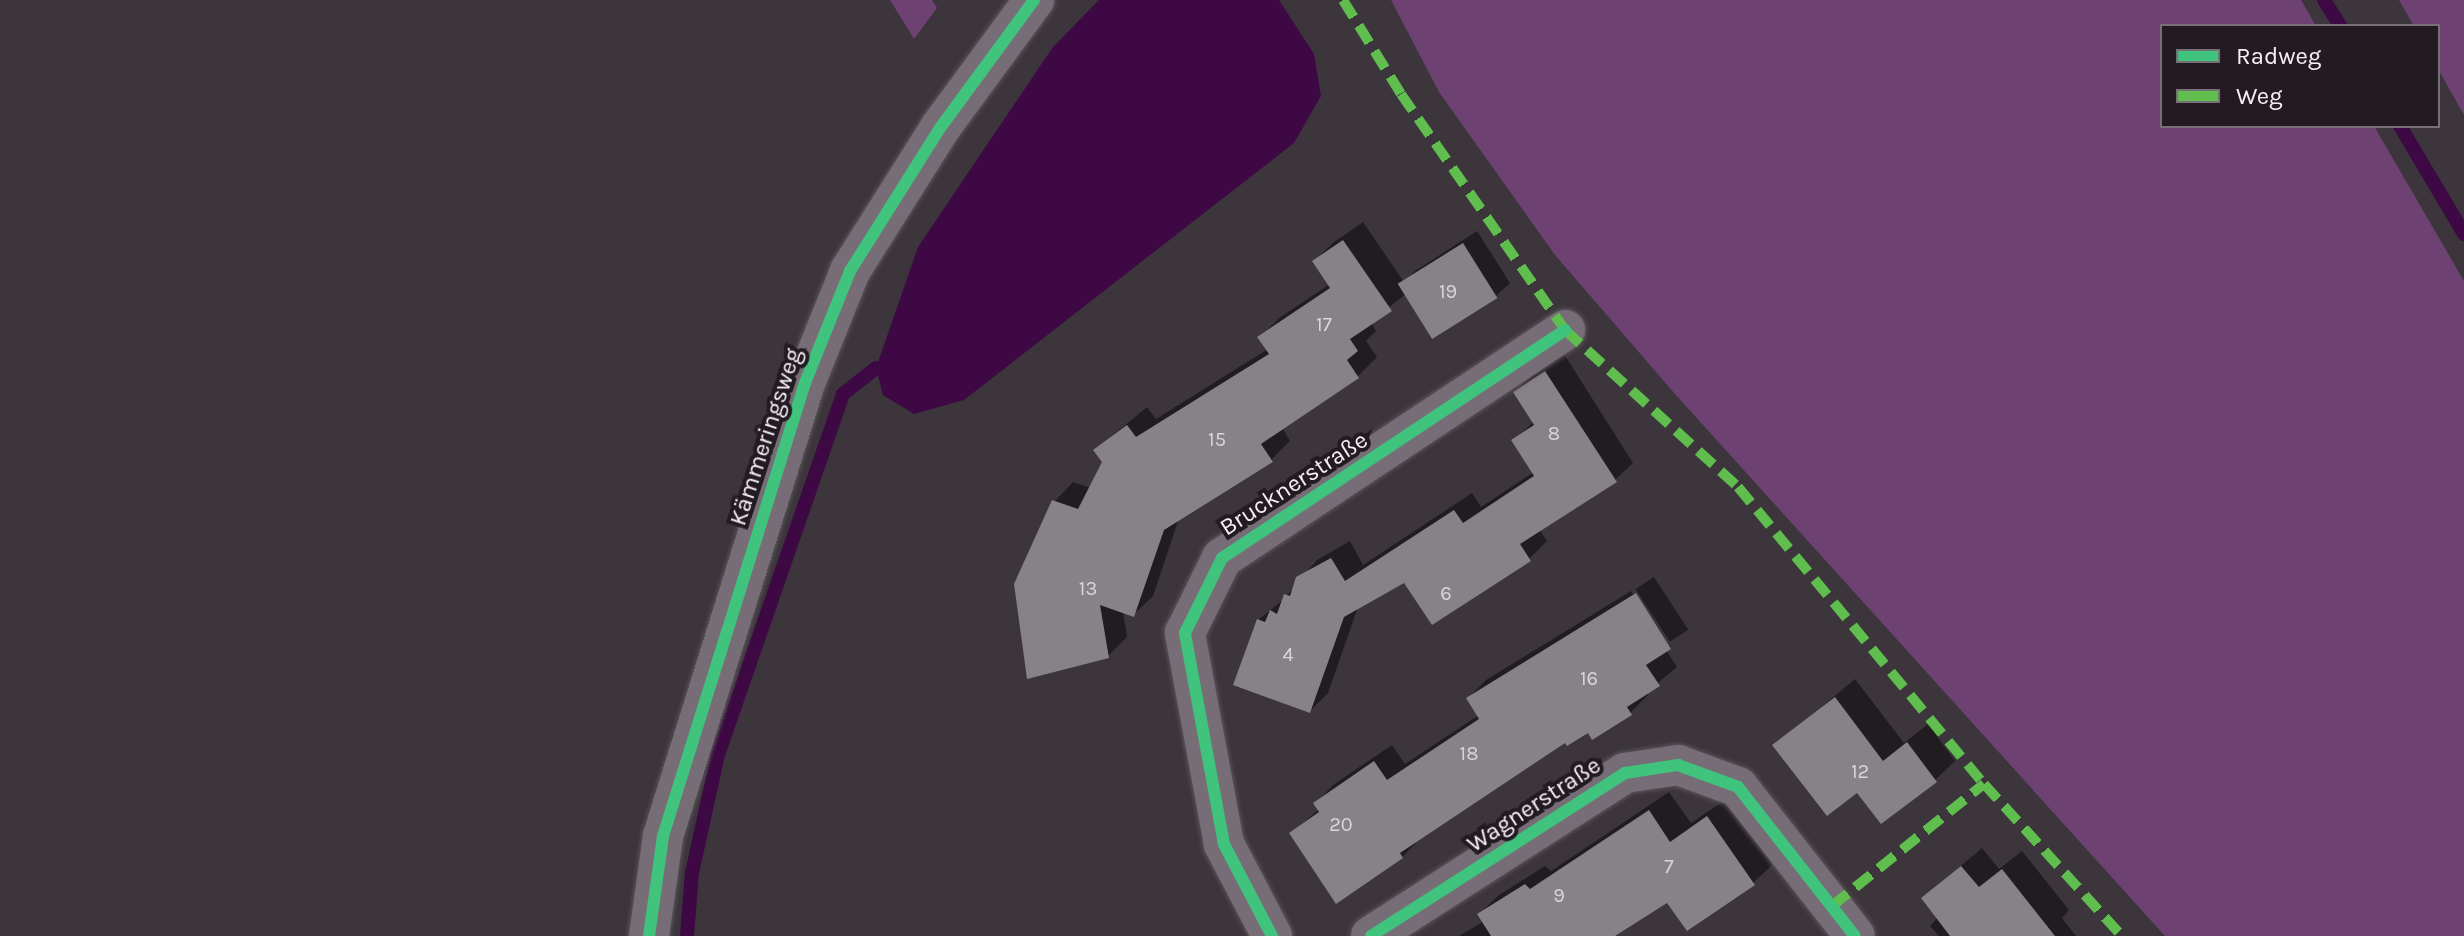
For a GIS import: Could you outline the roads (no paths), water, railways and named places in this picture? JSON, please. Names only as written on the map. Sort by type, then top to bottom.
[{"type":"street","name":"Kämmeringsweg","points":[[649,936],[663,836],[671,808],[805,383],[850,271],[940,128],[1034,0]]},
{"type":"street","name":"Brucknerstraße","points":[[1272,936],[1224,844],[1185,633],[1222,558],[1565,330]]},
{"type":"street","name":"Wagnerstraße","points":[[1371,936],[1625,773],[1678,765],[1738,787],[1855,936]]},
{"type":"waterway","points":[[2324,0],[2339,24]]},
{"type":"waterway","points":[[2401,128],[2464,234]]},
{"type":"waterway","points":[[687,936],[692,873],[718,755],[843,394],[876,368]]}]
